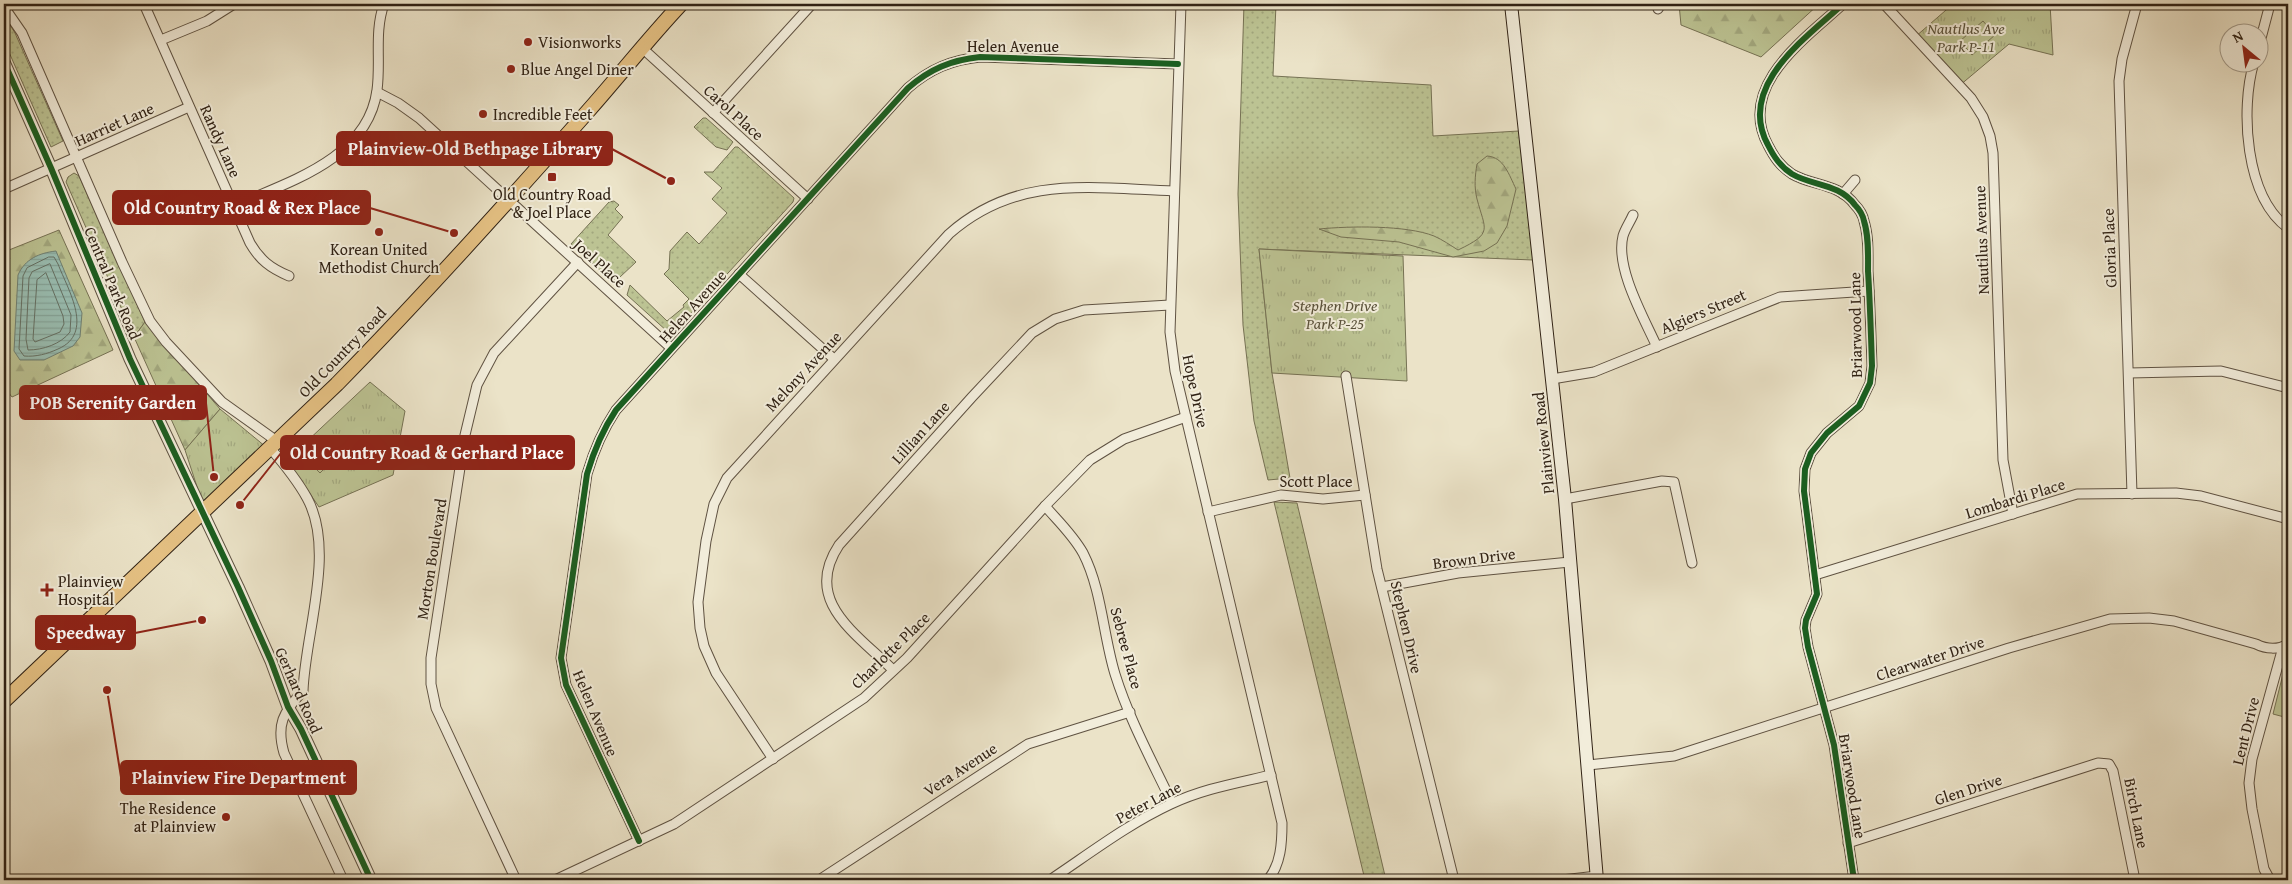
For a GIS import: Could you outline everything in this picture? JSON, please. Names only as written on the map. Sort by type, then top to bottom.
[{"type":"main road","name":"Old Country Road","points":[[4,701],[202,511],[275,445],[379,341],[590,109],[641,47],[681,4]]},
{"type":"main road","name":"Plainview Road","points":[[1511,4],[1565,499],[1597,878]]},
{"type":"street","name":"Randy Lane","points":[[144,4],[258,257],[271,268],[289,276]]},
{"type":"street","points":[[160,40],[207,20],[234,4]]},
{"type":"street","points":[[234,206],[307,174],[337,156],[355,139],[372,113],[377,92],[379,71],[377,34],[384,4]]},
{"type":"street","points":[[713,113],[812,4]]},
{"type":"street","name":"Hope Drive","points":[[1181,4],[1170,332],[1175,371],[1271,775]]},
{"type":"street","name":"Briarwood Lane","points":[[1843,4],[1778,65],[1764,88],[1760,108],[1760,124],[1764,138],[1781,166],[1800,178],[1831,186],[1855,204],[1864,221],[1872,366],[1870,383],[1859,406],[1827,433],[1811,453],[1805,470],[1804,491],[1817,594],[1806,620],[1805,628],[1834,745],[1854,880]]},
{"type":"street","name":"Nautilus Avenue","points":[[1884,4],[1971,98],[1983,117],[1990,136],[1993,153],[2003,460],[2013,514]]},
{"type":"street","name":"Gloria Place","points":[[2132,494],[2119,81],[2122,59],[2137,4]]},
{"type":"street","points":[[2265,22],[2270,4]]},
{"type":"street","name":"Central Park Road","points":[[4,7],[22,33],[150,321],[166,342],[222,402],[275,445],[308,500],[316,524],[320,550],[318,578],[304,663],[303,692],[288,707]]},
{"type":"street","name":"Carol Place","points":[[641,47],[808,199]]},
{"type":"street","name":"Helen Avenue","points":[[639,841],[566,685],[561,658],[587,474],[602,430],[616,410],[671,348],[908,88],[921,77],[942,65],[962,59],[980,57],[1178,64]]},
{"type":"street","name":"Central Park Road","points":[[4,62],[130,359],[202,511]]},
{"type":"street","points":[[2252,72],[2247,91],[2249,150],[2264,197],[2279,221],[2288,228]]},
{"type":"street","name":"Joel Place","points":[[377,92],[398,103],[419,118],[671,348]]},
{"type":"street","name":"Harriet Lane","points":[[4,189],[189,107]]},
{"type":"street","points":[[1843,194],[1855,180]]},
{"type":"street","name":"Melony Avenue","points":[[773,759],[716,673],[704,646],[700,628],[698,602],[706,541],[714,504],[727,478],[949,234],[985,208],[1017,195],[1056,188],[1174,191]]},
{"type":"street","points":[[1633,215],[1623,237],[1623,260],[1629,282],[1657,347]]},
{"type":"street","name":"Morton Boulevard","points":[[516,880],[436,708],[431,684],[431,658],[465,435],[477,385],[494,353],[578,262]]},
{"type":"street","points":[[739,274],[834,359]]},
{"type":"street","name":"Algiers Street","points":[[1552,378],[1594,372],[1780,297],[1802,294],[1869,291]]},
{"type":"street","name":"Lillian Lane","points":[[893,670],[840,618],[830,602],[825,586],[826,570],[838,545],[978,390],[1032,334],[1055,319],[1084,310],[1170,305]]},
{"type":"street","points":[[2129,373],[2192,370],[2221,371],[2288,388]]},
{"type":"street","name":"Stephen Drive","points":[[1346,376],[1382,587],[1454,880]]},
{"type":"street","name":"Charlotte Place","points":[[555,880],[674,824],[864,698],[907,658],[1076,473],[1106,449],[1144,431],[1186,418]]},
{"type":"street","points":[[1565,499],[1662,480],[1674,482],[1692,563]]},
{"type":"street","name":"Lombardi Place","points":[[1815,575],[2077,494],[2201,496],[2288,519]]},
{"type":"street","name":"Scott Place","points":[[1208,512],[1282,495],[1323,499],[1366,495]]},
{"type":"street","name":"Sebree Place","points":[[1045,506],[1073,538],[1088,564],[1097,592],[1115,675],[1172,803]]},
{"type":"street","name":"Gerhard Road","points":[[202,511],[271,661],[288,707],[301,729],[371,880]]},
{"type":"street","name":"Brown Drive","points":[[1382,587],[1458,573],[1570,562]]},
{"type":"street","name":"Clearwater Drive","points":[[1588,764],[1674,756],[2009,648],[2110,619],[2149,618],[2174,621],[2265,648],[2286,646]]},
{"type":"street","name":"Lent Drive","points":[[2270,880],[2263,862],[2252,809],[2249,782],[2252,759],[2286,646]]},
{"type":"street","points":[[288,707],[279,736],[284,753],[343,880]]},
{"type":"street","name":"Vera Avenue","points":[[819,880],[1028,744],[1130,712]]},
{"type":"street","name":"Glen Drive","points":[[1848,843],[2098,763]]},
{"type":"street","name":"Birch Lane","points":[[2098,763],[2109,764],[2113,771],[2135,880]]},
{"type":"street","points":[[1268,880],[1277,863],[1282,842],[1282,823],[1271,775]]},
{"type":"street","name":"Peter Lane","points":[[1050,880],[1135,824],[1172,803],[1203,792],[1271,775]]},
{"type":"street","points":[[1562,880],[1597,878]]},
{"type":"green space","points":[[1244,4],[1276,4],[1273,76],[1431,85],[1433,136],[1519,131],[1533,260],[1259,249],[1272,373],[1290,478],[1268,480],[1254,421],[1243,325],[1238,194]]},
{"type":"green space","points":[[1679,4],[1819,4],[1761,57],[1681,25]]},
{"type":"green space","name":"Nautilus Ave Park P-11","points":[[1953,4],[2050,4],[2053,55],[2009,44],[1959,86],[1915,37]]},
{"type":"green space","points":[[4,15],[15,33],[63,141],[51,147],[4,41]]},
{"type":"green space","points":[[1983,21],[1995,35],[1972,55],[1960,41]]},
{"type":"green space","points":[[703,118],[706,118],[733,142],[727,150],[716,147],[694,127]]},
{"type":"green space","points":[[735,147],[738,147],[794,198],[793,202],[675,331],[672,333],[668,332],[627,295],[630,285],[667,321],[684,307],[683,305],[689,299],[664,274],[669,269],[670,251],[687,232],[699,244],[727,213],[712,199],[722,188],[704,172],[713,172]]},
{"type":"green space","points":[[1487,156],[1493,157],[1502,163],[1516,189],[1507,226],[1497,243],[1484,251],[1453,257],[1399,242],[1341,237],[1319,229],[1362,227],[1409,230],[1434,236],[1458,250],[1477,239],[1484,230],[1475,182],[1477,164]]},
{"type":"green space","points":[[74,173],[79,176],[145,322],[134,337],[66,182],[68,177]]},
{"type":"green space","points":[[614,201],[619,205],[615,209],[623,217],[608,235],[636,262],[620,277],[611,280],[571,244],[609,202]]},
{"type":"green space","points":[[59,230],[113,350],[12,397],[4,387],[4,252]]},
{"type":"green space","name":"Stephen Drive Park P-25","points":[[1259,249],[1403,256],[1407,381],[1272,373]]},
{"type":"green space","points":[[145,322],[220,409],[185,450],[134,337]]},
{"type":"green space","points":[[370,382],[405,411],[393,475],[319,507],[287,460]]},
{"type":"green space","points":[[220,409],[266,447],[203,505],[185,450]]},
{"type":"green space","points":[[322,447],[334,459],[320,473],[308,461]]},
{"type":"green space","points":[[1274,502],[1297,503],[1386,880],[1365,880]]},
{"type":"green space","points":[[2288,654],[2288,718],[2273,714]]},
{"type":"water","points":[[56,251],[82,313],[80,337],[73,346],[44,360],[20,360],[14,351],[18,275],[24,265],[33,258],[44,253]]},
{"type":"cycle path","points":[[1843,4],[1811,32],[1780,65],[1768,83],[1761,103],[1761,123],[1768,145],[1781,164],[1792,174],[1833,189],[1849,198],[1862,215],[1867,233],[1872,366],[1870,383],[1859,406],[1827,433],[1811,453],[1805,469],[1804,491],[1817,594],[1806,620],[1805,628],[1808,647],[1834,745],[1854,880]]},
{"type":"cycle path","points":[[639,841],[566,685],[561,658],[587,474],[599,441],[616,410],[908,88],[924,76],[941,66],[960,60],[980,57],[1178,64]]},
{"type":"cycle path","points":[[4,62],[51,168],[130,359],[238,587],[271,661],[288,707],[301,729],[371,880]]},
{"type":"place","name":"Visionworks","points":[[528,42]]},
{"type":"place","name":"Blue Angel Diner","points":[[511,69]]},
{"type":"place","name":"Incredible Feet","points":[[483,114]]},
{"type":"place","name":"Old Country Road & Joel Place","points":[[552,177]]},
{"type":"place","name":"Plainview-Old Bethpage Library","points":[[671,181]]},
{"type":"place","name":"Korean United Methodist Church","points":[[379,232]]},
{"type":"place","name":"Old Country Road & Rex Place","points":[[454,233]]},
{"type":"place","name":"POB Serenity Garden","points":[[214,477]]},
{"type":"place","name":"Old Country Road & Gerhard Place","points":[[240,505]]},
{"type":"place","name":"Plainview Hospital","points":[[47,590]]},
{"type":"place","name":"Speedway","points":[[202,620]]},
{"type":"place","name":"Plainview Fire Department","points":[[107,690]]},
{"type":"place","name":"The Residence at Plainview","points":[[226,817]]}]
